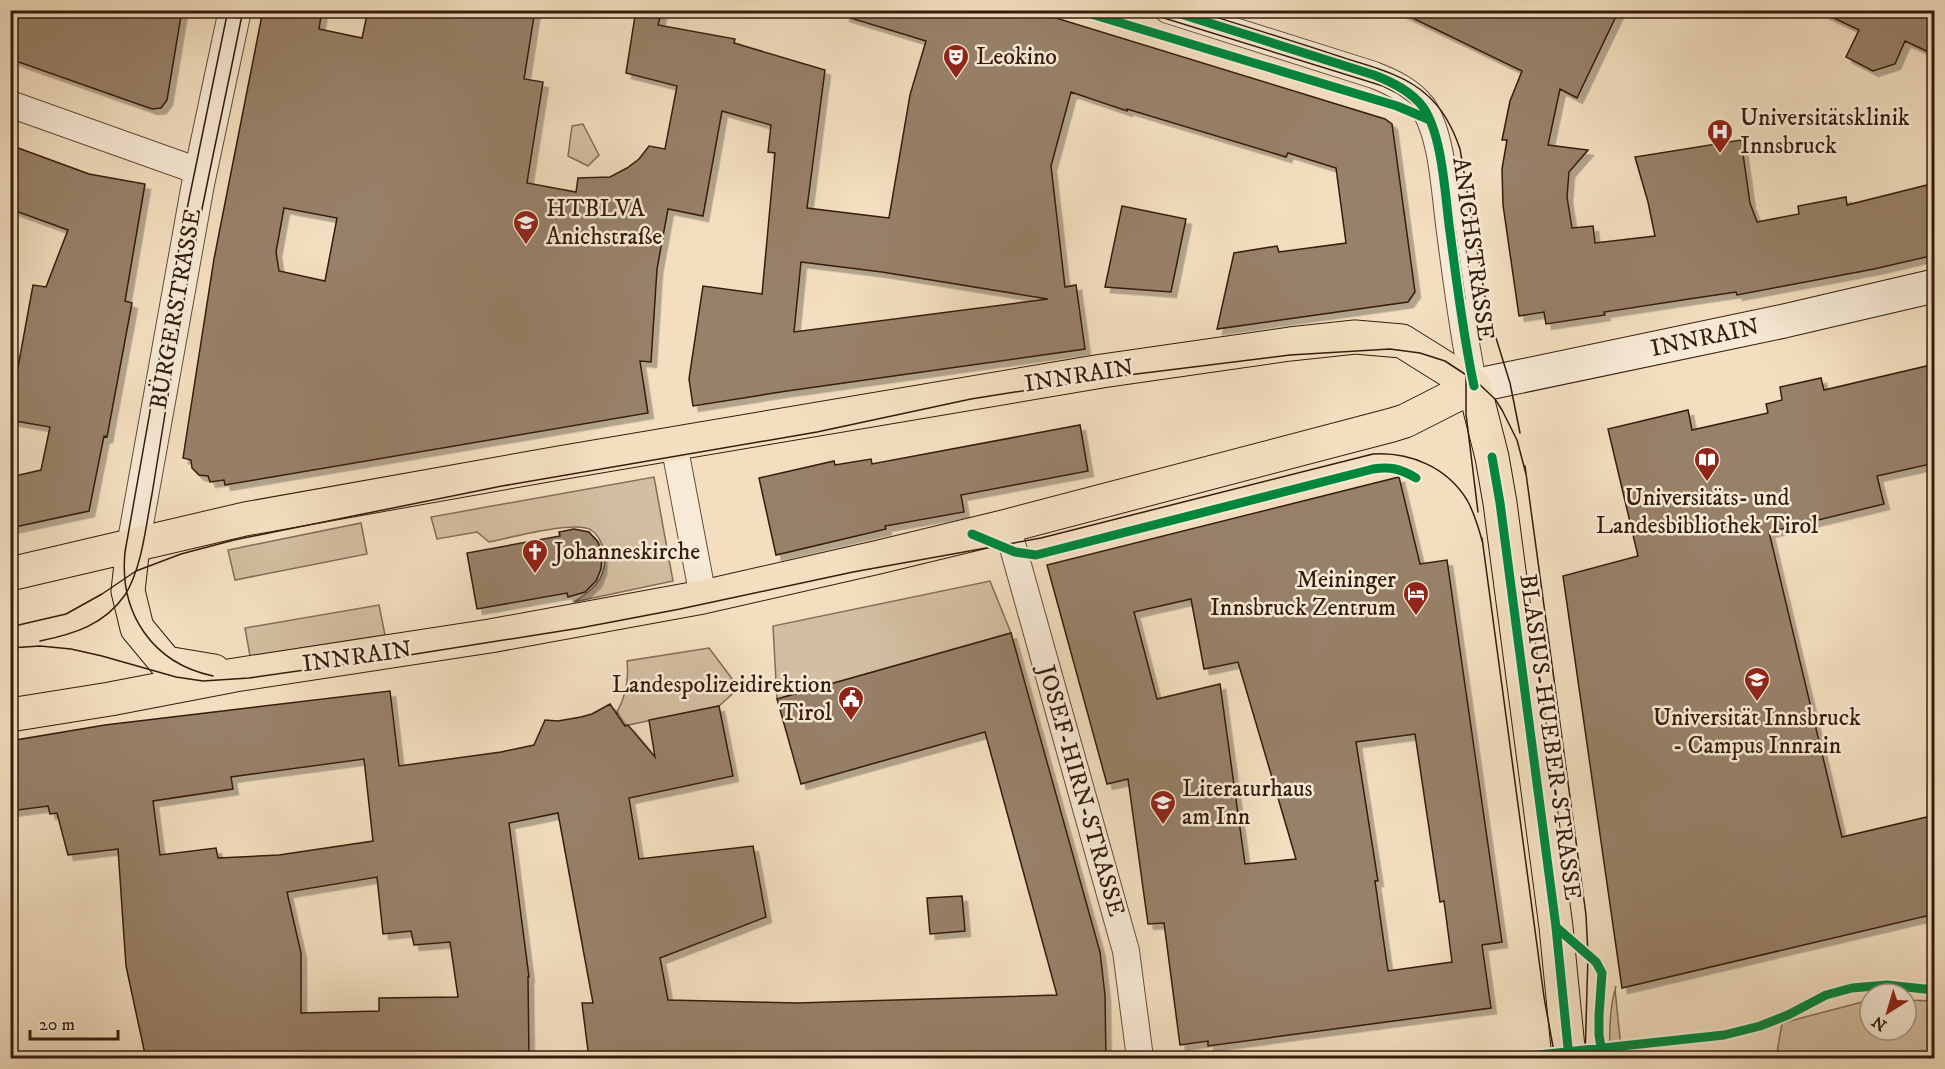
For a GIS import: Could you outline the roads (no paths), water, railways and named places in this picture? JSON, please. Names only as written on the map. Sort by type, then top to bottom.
[{"type":"main road","name":"INNRAIN","points":[[10,715],[236,675],[401,651],[703,597],[1007,526],[1392,425],[1405,421],[1474,387],[1784,321],[1935,286]]},
{"type":"main road","name":"INNRAIN","points":[[10,574],[245,519],[1102,371],[1290,344],[1355,337],[1402,341],[1474,387]]},
{"type":"main road","name":"BLASIUS-HUEBER-STRASSE","points":[[1474,387],[1492,457],[1500,503],[1556,927],[1569,1059]]},
{"type":"main road","points":[[133,546],[128,591],[137,628],[166,663],[236,675]]},
{"type":"street","name":"BÜRGERSTRASSE","points":[[211,10],[221,72]]},
{"type":"street","name":"BÜRGERSTRASSE","points":[[133,546],[201,172],[235,10]]},
{"type":"street","name":"ANICHSTRASSE","points":[[1167,10],[1374,75],[1403,89],[1423,107],[1430,120],[1438,147],[1474,387]]},
{"type":"street","points":[[10,104],[201,172]]},
{"type":"street","points":[[674,444],[703,597]]},
{"type":"street","name":"JOSEF-HIRN-STRASSE","points":[[1007,526],[1126,951],[1140,1059]]},
{"type":"tram line","points":[[213,676],[173,660],[144,632],[134,615],[128,595],[125,552],[180,243],[228,10]]},
{"type":"tram line","points":[[40,641],[87,627],[108,614],[125,595],[136,572],[145,532],[186,288],[243,10]]},
{"type":"tram line","points":[[1138,10],[1383,86],[1418,108],[1432,126],[1445,158],[1465,299],[1466,414],[1478,512]]},
{"type":"tram line","points":[[1193,10],[1385,71],[1418,87],[1438,106],[1451,126],[1460,149],[1487,309],[1510,383],[1520,433]]},
{"type":"tram line","points":[[10,627],[66,614],[102,594],[136,571],[181,554],[234,540],[502,486],[817,432],[971,399],[1104,378],[1290,355],[1390,349],[1420,353],[1445,361],[1477,382],[1495,399],[1517,440],[1526,474]]},
{"type":"tram line","points":[[10,648],[40,646],[71,649],[176,677],[203,681],[249,678],[580,628],[853,572],[1041,538],[1373,454],[1414,459],[1438,470],[1459,488],[1467,500],[1483,544]]},
{"type":"tram line","points":[[1525,466],[1586,915],[1588,955],[1585,1058]]},
{"type":"tram line","points":[[1482,538],[1544,997],[1555,1058]]},
{"type":"place","name":"Leokino","points":[[956,80]]},
{"type":"place","name":"Universitätsklinik Innsbruck","points":[[1720,155]]},
{"type":"place","name":"HTBLVA Anichstraße","points":[[526,246]]},
{"type":"place","name":"Universitäts- und Landesbibliothek Tirol","points":[[1707,483]]},
{"type":"place","name":"Johanneskirche","points":[[535,575]]},
{"type":"place","name":"Meininger Innsbruck Zentrum","points":[[1416,617]]},
{"type":"place","name":"Universität Innsbruck - Campus Innrain","points":[[1757,703]]},
{"type":"place","name":"Landespolizeidirektion Tirol","points":[[851,722]]},
{"type":"place","name":"Literaturhaus am Inn","points":[[1163,826]]}]
